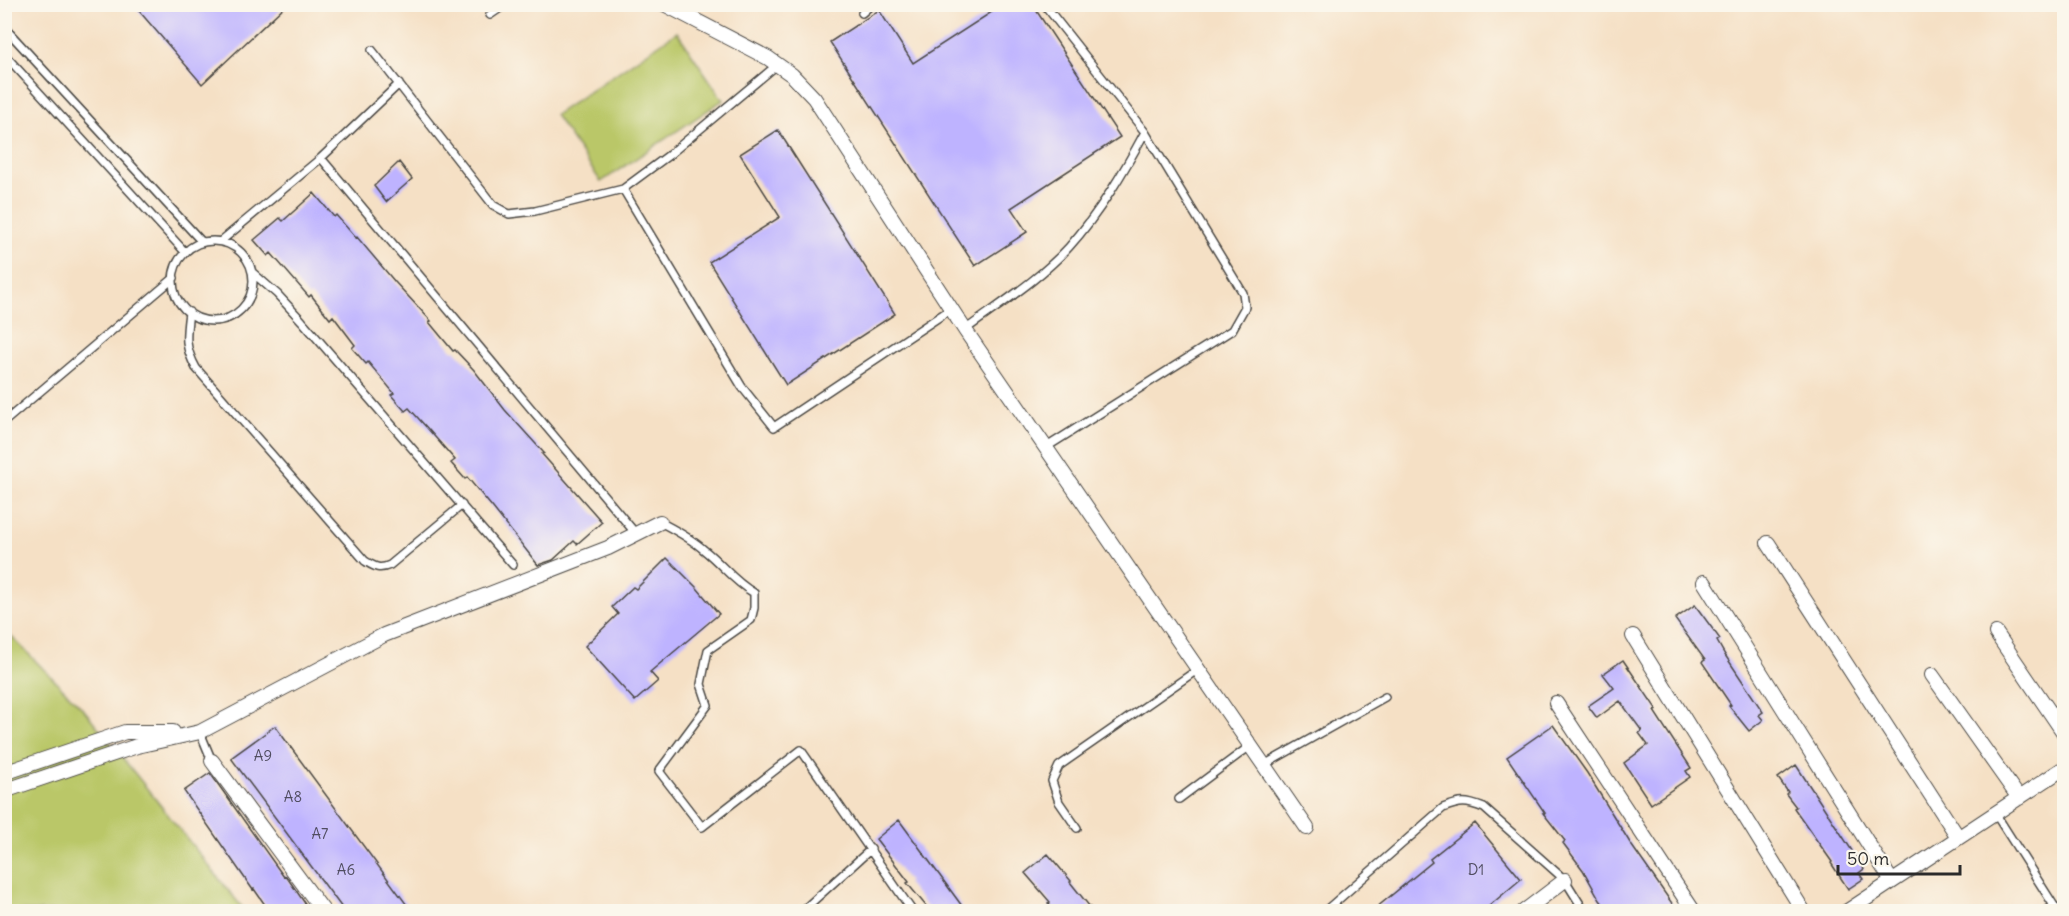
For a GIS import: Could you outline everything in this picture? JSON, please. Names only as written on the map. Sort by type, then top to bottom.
[{"type":"street","points":[[664,4],[777,65],[792,75],[814,98],[965,330],[1307,828]]},
{"type":"street","points":[[4,792],[137,746],[200,732],[384,635],[576,561],[637,535],[660,522]]},
{"type":"street","points":[[1768,543],[1958,837]]},
{"type":"street","points":[[1704,582],[1891,880]]},
{"type":"street","points":[[1996,633],[2064,733]]},
{"type":"street","points":[[1633,636],[1804,912]]},
{"type":"street","points":[[1932,675],[2019,798]]},
{"type":"street","points":[[1556,703],[1694,912]]},
{"type":"street","points":[[4,773],[125,732],[200,732]]},
{"type":"street","points":[[212,761],[324,912]]},
{"type":"street","points":[[1846,912],[1891,880],[2064,768]]},
{"type":"street","points":[[1523,912],[1565,880]]},
{"type":"lane","points":[[490,15],[506,4]]},
{"type":"lane","points":[[862,13],[872,4]]},
{"type":"lane","points":[[1044,4],[1145,132],[1243,293],[1245,307],[1232,330],[1045,448]]},
{"type":"lane","points":[[4,27],[202,243]]},
{"type":"lane","points":[[372,50],[493,206],[509,214],[535,211],[623,189],[726,109],[777,65]]},
{"type":"lane","points":[[4,54],[185,252]]},
{"type":"lane","points":[[221,241],[321,158],[399,84]]},
{"type":"lane","points":[[965,330],[1024,287],[1068,247],[1123,173],[1145,132]]},
{"type":"lane","points":[[321,158],[637,535]]},
{"type":"lane","points":[[623,189],[742,387],[774,427],[951,309]]},
{"type":"lane","points":[[221,241],[238,249],[250,264],[253,283],[248,301],[234,315],[206,320],[189,312],[177,297],[174,278],[176,268],[185,252],[202,243],[221,241]]},
{"type":"lane","points":[[253,273],[303,321],[513,565]]},
{"type":"lane","points":[[4,422],[174,278]]},
{"type":"lane","points":[[189,312],[185,341],[196,368],[365,561],[381,569],[390,565],[462,505]]},
{"type":"lane","points":[[660,522],[695,542],[723,570],[754,593],[754,608],[751,620],[708,650],[701,684],[708,705],[658,771],[702,827],[801,750],[913,912]]},
{"type":"lane","points":[[1077,828],[1059,802],[1052,782],[1059,766],[1197,670]]},
{"type":"lane","points":[[1263,765],[1385,697]]},
{"type":"lane","points":[[200,732],[212,761]]},
{"type":"lane","points":[[1179,799],[1250,746]]},
{"type":"lane","points":[[1324,912],[1443,808],[1458,802],[1470,802],[1484,808],[1565,880],[1585,912]]},
{"type":"lane","points":[[1995,813],[2055,909],[2045,912]]},
{"type":"lane","points":[[801,912],[871,849]]},
{"type":"green space","points":[[677,32],[723,100],[601,182],[555,115]]},
{"type":"green space","points":[[4,629],[85,711],[245,911],[5,911]]},
{"type":"building","points":[[133,4],[287,4],[202,84]]},
{"type":"building","points":[[1004,4],[1032,4],[1120,137],[1011,208],[1027,232],[975,266],[830,42],[879,10],[913,63]]},
{"type":"building","points":[[778,130],[895,314],[786,385],[709,262],[780,217],[740,154]]},
{"type":"building","points":[[399,162],[412,179],[386,202],[374,186]]},
{"type":"building","points":[[314,193],[334,217],[336,215],[357,237],[431,321],[429,322],[453,351],[455,350],[474,370],[505,410],[544,453],[542,454],[602,522],[577,544],[574,541],[553,560],[538,565],[467,477],[465,479],[451,463],[455,460],[409,408],[405,411],[391,395],[394,393],[368,362],[366,364],[352,348],[355,345],[333,316],[330,319],[311,295],[309,297],[271,253],[268,256],[254,240],[280,218],[283,221]]},
{"type":"building","points":[[667,558],[719,614],[650,672],[658,681],[635,701],[585,646],[618,614],[612,607],[633,587],[636,589]]},
{"type":"building","points":[[1695,605],[1720,639],[1717,641],[1725,655],[1763,712],[1759,715],[1763,720],[1749,731],[1729,706],[1731,705],[1702,662],[1705,660],[1675,619]]},
{"type":"building","points":[[1623,660],[1657,710],[1654,711],[1691,768],[1686,771],[1690,777],[1651,804],[1624,763],[1648,745],[1639,733],[1642,731],[1620,701],[1597,718],[1588,706],[1614,688],[1603,674]]},
{"type":"building","points":[[1553,725],[1678,912],[1609,912],[1600,900],[1583,870],[1563,843],[1565,841],[1543,813],[1545,813],[1507,757]]},
{"type":"building","points":[[275,726],[407,905],[398,912],[345,912],[231,758]]},
{"type":"building","points":[[1796,765],[1864,869],[1859,873],[1863,879],[1848,889],[1794,808],[1796,807],[1778,778]]},
{"type":"building","points":[[210,773],[311,912],[270,912],[253,890],[184,791]]},
{"type":"building","points":[[899,820],[962,906],[955,912],[931,912],[876,839]]},
{"type":"building","points":[[1475,823],[1521,879],[1482,912],[1371,912],[1432,862],[1430,859]]},
{"type":"building","points":[[1048,854],[1094,912],[1055,912],[1048,903],[1050,902],[1025,873]]}]
